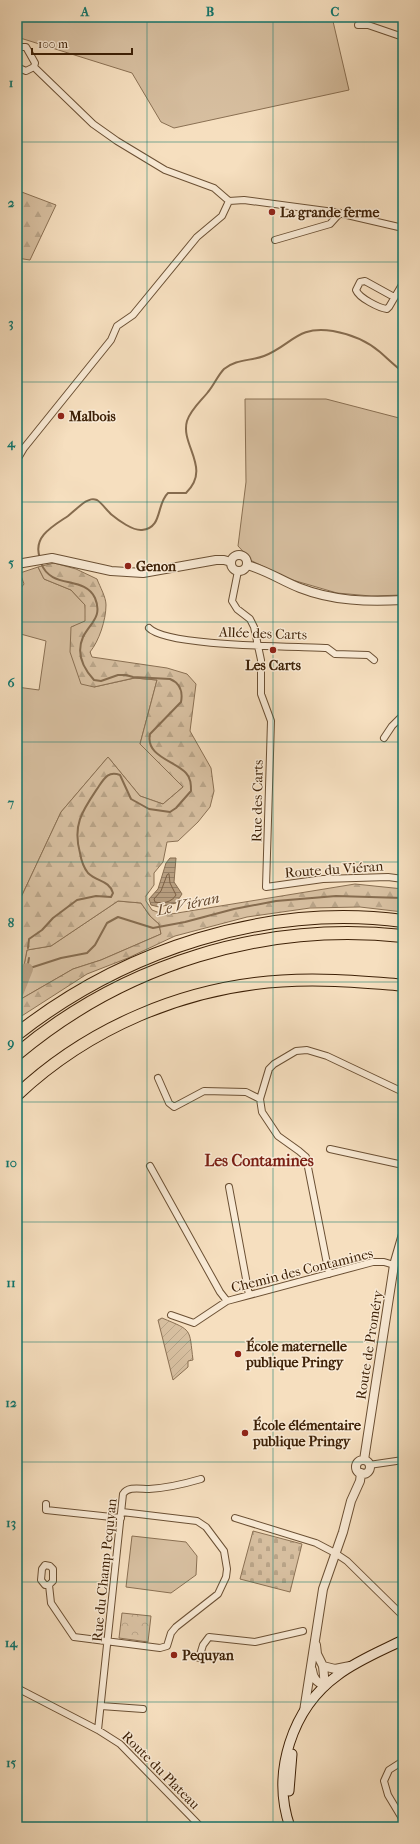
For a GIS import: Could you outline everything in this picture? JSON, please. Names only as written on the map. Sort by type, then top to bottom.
[{"type":"highway","points":[[17,1034],[73,996],[114,973],[162,952],[211,936],[265,924],[312,919],[367,918],[403,921]]},
{"type":"highway","points":[[17,1054],[66,1018],[97,999],[138,978],[196,955],[250,942],[303,934],[360,933],[403,936]]},
{"type":"highway","points":[[17,1088],[51,1059],[91,1033],[141,1008],[186,992],[234,981],[294,975],[327,975],[403,980]]},
{"type":"highway","points":[[17,1095],[61,1059],[98,1035],[144,1013],[188,998],[233,987],[286,981],[344,981],[403,985]]},
{"type":"main road","points":[[290,1827],[284,1802],[283,1775],[286,1753],[302,1716],[325,1686],[352,1665],[403,1640]]},
{"type":"main road","points":[[295,1827],[288,1787],[292,1752],[302,1716]]},
{"type":"street","points":[[358,25],[368,25],[403,37]]},
{"type":"street","points":[[17,47],[22,46],[29,50],[35,63],[34,67],[93,124],[158,167],[218,190],[230,201],[244,200],[340,213],[403,228]]},
{"type":"street","points":[[17,62],[20,68],[26,72],[34,67]]},
{"type":"street","points":[[17,460],[24,448],[103,351],[117,326],[133,315],[197,238],[222,216],[230,201]]},
{"type":"street","points":[[275,240],[330,224],[340,213]]},
{"type":"street","points":[[394,297],[364,281],[360,282],[356,290],[358,294],[385,309],[389,307],[403,283]]},
{"type":"street","points":[[231,562],[236,556],[242,556],[246,559],[247,565]]},
{"type":"street","points":[[17,564],[47,559],[68,561],[111,571],[136,573],[151,573],[216,560],[231,562],[233,567],[238,571],[244,569],[247,565]]},
{"type":"street","points":[[247,565],[314,593],[341,599],[376,601],[403,600]]},
{"type":"street","name":"Rue des Carts","points":[[238,571],[232,601],[237,609],[247,616],[252,622],[262,663],[261,694],[269,715],[271,726],[266,887]]},
{"type":"street","name":"Allée des Carts","points":[[149,628],[159,635],[217,644],[328,648],[335,654],[368,655],[374,660]]},
{"type":"street","points":[[384,738],[392,726],[403,716]]},
{"type":"street","name":"Route du Viéran","points":[[266,887],[323,879],[403,878]]},
{"type":"street","points":[[329,1274],[306,1157],[275,1132],[262,1112],[260,1100],[269,1069],[280,1060],[301,1050],[307,1050],[327,1056],[403,1092]]},
{"type":"street","points":[[158,1078],[169,1103],[174,1107],[204,1091],[246,1092],[260,1100]]},
{"type":"street","points":[[330,1149],[403,1165]]},
{"type":"street","name":"Chemin des Contamines","points":[[150,1166],[220,1292],[227,1301],[373,1262],[384,1262],[394,1265]]},
{"type":"street","points":[[229,1187],[249,1295]]},
{"type":"street","name":"Route de Proméry","points":[[367,1463],[394,1265],[403,1234]]},
{"type":"street","points":[[171,1315],[194,1323],[227,1301]]},
{"type":"street","points":[[302,1716],[323,1589],[343,1532],[351,1500],[360,1481],[361,1473],[368,1472],[367,1463],[403,1460]]},
{"type":"street","name":"Rue du Champ Pequyan","points":[[98,1730],[109,1641],[123,1494],[125,1491],[135,1488],[156,1489],[201,1479]]},
{"type":"street","points":[[46,1504],[46,1510],[197,1520],[206,1527],[222,1547],[226,1558],[227,1569],[221,1591],[176,1627],[171,1633],[167,1646],[160,1648],[80,1638],[72,1635],[51,1603],[49,1585]]},
{"type":"street","points":[[235,1518],[316,1544],[335,1553],[347,1561],[403,1616]]},
{"type":"street","points":[[317,1620],[316,1650],[323,1666],[325,1686]]},
{"type":"street","points":[[199,1658],[203,1645],[209,1637],[255,1642],[303,1631]]},
{"type":"street","points":[[311,1665],[313,1676],[317,1682],[325,1686]]},
{"type":"street","points":[[323,1666],[335,1669],[352,1665]]},
{"type":"street","name":"Route du Plateau","points":[[17,1688],[107,1735],[130,1753],[201,1827]]},
{"type":"street","points":[[100,1706],[143,1708]]},
{"type":"street","points":[[403,1761],[390,1770],[384,1781],[388,1795],[403,1820]]},
{"type":"green space","points":[[17,17],[332,17],[349,90],[174,128],[161,122],[132,73],[17,37]]},
{"type":"green space","points":[[19,191],[56,205],[30,260],[17,258],[17,193]]},
{"type":"green space","points":[[245,399],[326,399],[403,419],[403,595],[371,596],[337,593],[289,579],[252,561],[238,546],[246,482]]},
{"type":"green space","points":[[54,563],[76,569],[97,579],[105,599],[106,611],[99,636],[90,652],[92,657],[167,668],[187,674],[196,684],[190,731],[211,768],[214,791],[210,807],[198,822],[178,841],[167,842],[163,862],[154,873],[154,885],[146,896],[146,901],[152,910],[165,915],[355,884],[403,889],[403,912],[360,907],[310,908],[247,917],[175,936],[128,958],[87,974],[17,1019],[17,906],[61,812],[108,757],[140,796],[163,804],[183,787],[140,744],[157,680],[134,678],[94,687],[81,684],[70,652],[71,627],[85,621],[85,605],[71,590],[44,579],[38,567]],"holes":[[[118,901],[141,903],[150,916],[159,924],[161,934],[101,960],[73,969],[21,999],[21,981],[27,950],[51,946]]]},
{"type":"green space","points":[[38,567],[44,579],[71,590],[85,605],[94,687],[135,678],[157,680],[140,744],[183,787],[163,804],[140,796],[108,757],[61,812],[17,906],[17,687],[39,690],[46,641],[17,633],[17,593],[24,584],[20,573]]},
{"type":"green space","points":[[118,901],[141,903],[150,916],[159,924],[161,934],[101,960],[73,969],[21,999],[21,981],[27,950],[51,946]]},
{"type":"green space","points":[[162,1318],[184,1329],[190,1336],[193,1360],[188,1361],[188,1367],[173,1380],[158,1320]]},
{"type":"green space","points":[[253,1531],[302,1544],[290,1592],[240,1579]]},
{"type":"green space","points":[[132,1536],[186,1542],[197,1556],[196,1575],[171,1593],[126,1587]]},
{"type":"green space","points":[[122,1613],[151,1616],[148,1642],[119,1638]]},
{"type":"water","points":[[170,858],[176,858],[174,882],[182,894],[176,903],[159,907],[151,905],[149,899],[158,889],[166,863]]},
{"type":"waterway","points":[[40,558],[38,551],[39,544],[45,533],[85,502],[92,499],[97,500],[122,522],[134,529],[142,530],[153,525],[164,498],[168,493],[186,493],[193,484],[196,475],[196,466],[186,430],[187,421],[222,371],[233,363],[259,358],[274,352],[303,333],[321,330],[339,332],[364,341],[375,348],[403,372]]},
{"type":"waterway","points":[[28,948],[29,939],[42,930],[53,918],[77,900],[96,896],[111,897],[113,893],[106,883],[88,873],[82,861],[77,834],[80,818],[105,778],[110,774],[120,775],[131,799],[149,809],[170,812],[176,808],[191,791],[188,775],[156,753],[150,742],[150,734],[181,702],[182,695],[180,688],[170,679],[118,675],[101,681],[94,680],[84,665],[80,649],[83,637],[97,615],[95,598],[90,591],[83,587],[52,577],[41,563]]},
{"type":"waterway","name":"Le Viéran","points":[[27,969],[61,958],[87,953],[95,945],[107,923],[118,917],[153,928],[276,901],[336,896],[403,898]]},
{"type":"waterway","points":[[27,969],[29,958]]},
{"type":"waterway","name":"Le Viéran","points":[[17,994],[27,969]]},
{"type":"place","name":"La grande ferme","points":[[272,212]]},
{"type":"place","name":"Malbois","points":[[61,416]]},
{"type":"place","name":"Genon","points":[[128,566]]},
{"type":"place","name":"Les Carts","points":[[273,650]]},
{"type":"place","name":"École maternelle publique Pringy","points":[[238,1354]]},
{"type":"place","name":"École élémentaire publique Pringy","points":[[245,1433]]},
{"type":"place","name":"Pequyan","points":[[174,1655]]},
{"type":"district","name":"Les Contamines","points":[[259,1160]]}]
